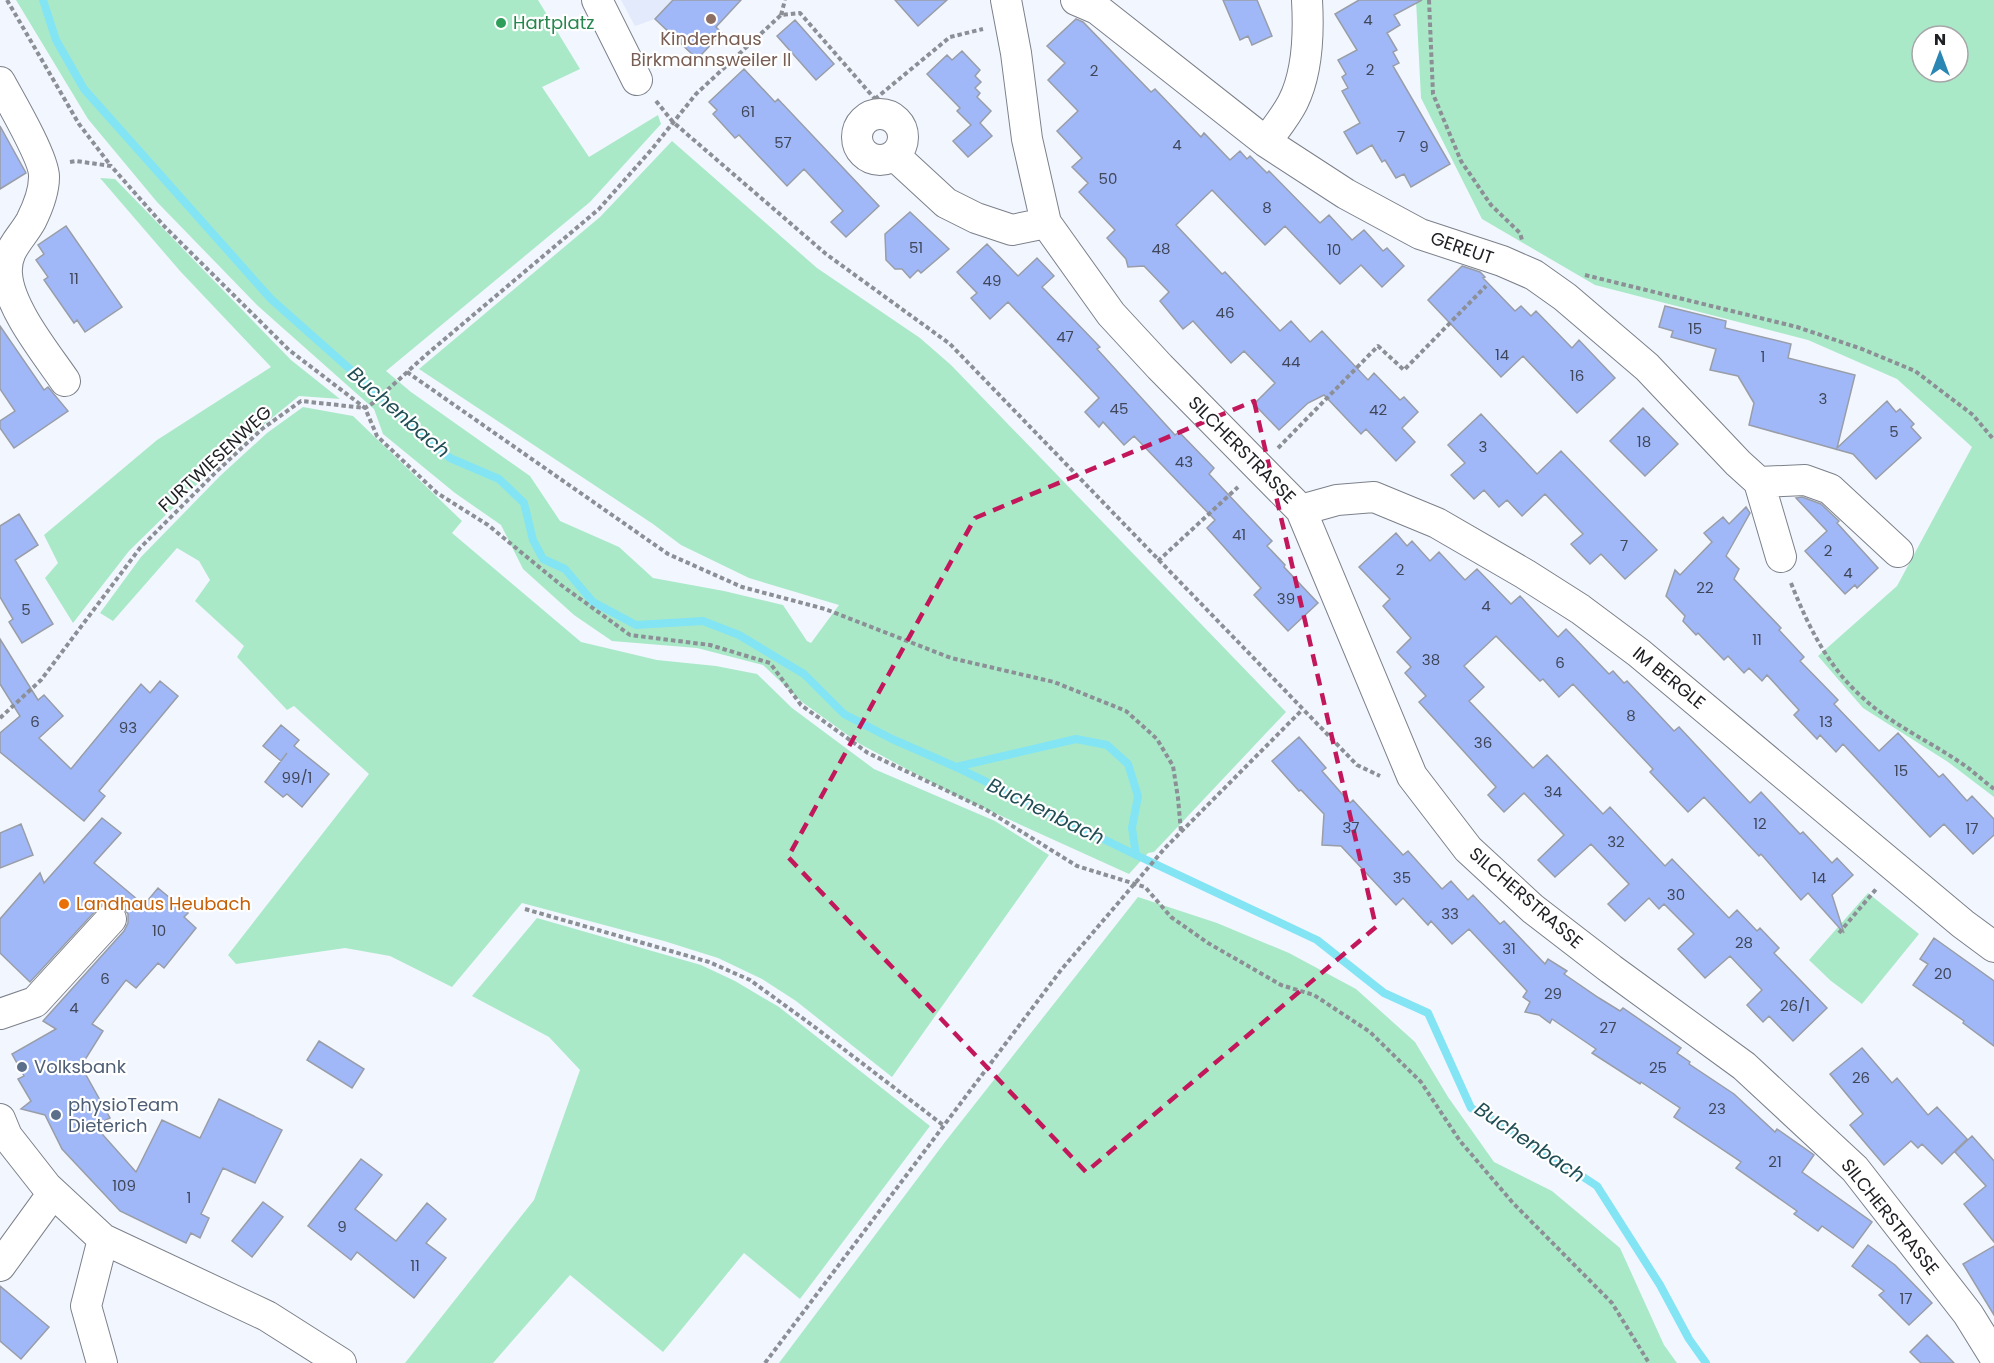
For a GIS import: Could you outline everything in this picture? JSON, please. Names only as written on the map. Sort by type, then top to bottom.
[{"type":"street","points":[[597,0],[637,80]]},
{"type":"street","name":"GEREUT","points":[[1076,0],[1097,9],[1266,142],[1346,194],[1420,234],[1534,275],[1565,297],[1647,367],[1738,464],[1759,482]]},
{"type":"street","points":[[1266,142],[1293,102],[1304,71],[1309,24],[1308,0]]},
{"type":"street","name":"SILCHERSTRASSE","points":[[1009,11],[1027,139],[1046,223],[1111,314],[1301,510],[1412,776],[1468,849],[1533,909],[1744,1066],[1855,1169],[1968,1314],[1994,1356]]},
{"type":"street","points":[[0,82],[40,159],[44,177],[40,196],[30,221],[11,248],[3,273],[10,293],[11,319],[65,381]]},
{"type":"street","points":[[877,107],[859,125],[856,133],[859,149],[871,159],[887,159],[895,156],[946,203],[976,218],[1012,230],[1046,223]]},
{"type":"street","points":[[1781,557],[1759,482],[1805,480],[1830,489],[1898,552]]},
{"type":"street","name":"IM BERGLE","points":[[1301,510],[1337,500],[1374,497],[1437,523],[1525,573],[1580,609],[1639,653],[1963,924],[1994,947]]},
{"type":"street","points":[[0,1014],[35,1002],[111,919]]},
{"type":"street","points":[[2,1131],[53,1193],[102,1239],[267,1316],[341,1363]]},
{"type":"street","points":[[0,1266],[53,1193]]},
{"type":"street","points":[[102,1239],[86,1306],[102,1363]]},
{"type":"path","points":[[7,0],[80,124],[111,166],[165,227],[289,350],[365,408],[377,436],[437,493],[488,525],[561,585],[630,635],[710,645],[770,663],[801,705],[868,753],[985,809],[1077,866],[1145,887],[1171,917],[1208,943],[1281,985],[1314,995],[1370,1032],[1421,1082],[1460,1141],[1513,1203],[1612,1304],[1649,1363]]},
{"type":"path","points":[[365,408],[599,209],[696,94],[781,15],[785,0]]},
{"type":"path","points":[[1429,0],[1433,94],[1461,161],[1491,205],[1520,233],[1534,275]]},
{"type":"path","points":[[781,15],[800,13],[877,107],[950,37],[1009,11]]},
{"type":"path","points":[[637,80],[673,122],[825,254],[950,344],[1357,765],[1386,778],[1412,776]]},
{"type":"path","points":[[42,168],[76,161],[111,166]]},
{"type":"path","points":[[1158,561],[1258,468],[1378,346],[1404,370],[1507,264]]},
{"type":"path","points":[[1580,274],[1797,327],[1862,349],[1915,371],[1973,415],[1994,440]]},
{"type":"path","points":[[407,372],[668,554],[742,587],[825,609],[951,658],[1054,682],[1126,711],[1158,740],[1173,766],[1181,832]]},
{"type":"path","name":"FURTWIESENWEG","points":[[0,718],[41,680],[140,548],[262,429],[300,401],[365,408]]},
{"type":"path","points":[[1781,557],[1806,621],[1830,662],[1863,698],[1890,719],[1960,762],[1994,789]]},
{"type":"path","points":[[765,1363],[1061,970],[1165,848],[1302,710]]},
{"type":"path","points":[[1839,933],[1895,867]]},
{"type":"path","points":[[525,909],[709,962],[750,980],[943,1125]]},
{"type":"highlighted area","points":[[1254,401],[1376,927],[1086,1172],[788,857],[975,518]]},
{"type":"shaded area","name":"Kinderhaus Birkmannsweiler II","points":[[621,0],[673,0],[655,19],[635,26]]},
{"type":"green space","points":[[16,0],[538,0],[580,69],[542,87],[589,157],[658,115],[661,124],[590,202],[386,371],[411,392],[530,476],[560,521],[619,547],[653,578],[783,605],[807,641],[811,643],[839,605],[749,578],[681,545],[653,524],[419,369],[600,217],[672,141],[817,268],[920,338],[951,365],[1286,712],[1154,852],[1148,853],[1129,874],[955,795],[860,744],[802,702],[763,665],[697,648],[612,641],[574,615],[523,569],[501,525],[455,493],[383,434],[374,409],[258,306],[157,202],[88,119]]},
{"type":"green space","points":[[1416,0],[1994,0],[1994,797],[1948,762],[1863,708],[1818,656],[1897,586],[1972,447],[1897,379],[1808,340],[1595,285],[1482,219],[1421,98]]},
{"type":"green space","points":[[100,178],[115,179],[291,360],[340,399],[299,396],[230,452],[129,551],[73,623],[45,578],[58,563],[44,535],[157,440],[271,367],[180,271]]},
{"type":"green space","points":[[303,407],[353,416],[462,521],[452,533],[581,642],[657,660],[716,666],[757,674],[792,708],[874,769],[995,821],[1049,855],[892,1077],[796,1001],[762,979],[718,958],[522,903],[452,987],[390,956],[345,948],[236,964],[228,955],[369,774],[294,706],[287,710],[237,657],[244,646],[195,601],[210,580],[199,561],[177,548],[113,621],[100,613],[141,557],[220,476],[267,433]]},
{"type":"green space","points":[[1868,893],[1919,934],[1862,1004],[1831,981],[1809,960]]},
{"type":"green space","points":[[1138,897],[1217,923],[1289,953],[1356,989],[1415,1042],[1448,1097],[1494,1162],[1552,1191],[1620,1248],[1664,1345],[1677,1363],[779,1363],[945,1142]]},
{"type":"green space","points":[[537,918],[701,965],[735,981],[779,1007],[930,1126],[800,1299],[744,1253],[663,1352],[570,1275],[493,1363],[405,1363],[534,1200],[580,1070],[549,1037],[472,996]]},
{"type":"building","points":[[673,0],[741,0],[716,27],[722,33],[701,55],[693,55],[655,19]]},
{"type":"building","points":[[895,0],[947,0],[918,26]]},
{"type":"building","points":[[1223,0],[1257,0],[1272,36],[1252,45],[1248,36],[1240,40]]},
{"type":"building","points":[[1359,0],[1422,0],[1394,15],[1400,25],[1387,33],[1397,50],[1393,52],[1399,63],[1393,66],[1450,164],[1411,187],[1404,174],[1396,178],[1385,160],[1382,162],[1372,145],[1357,154],[1344,132],[1360,123],[1342,91],[1348,88],[1342,77],[1346,74],[1338,60],[1357,50],[1335,14]]},
{"type":"building","points":[[1076,19],[1083,22],[1151,92],[1155,89],[1201,137],[1204,133],[1230,160],[1240,151],[1247,159],[1250,156],[1267,173],[1269,171],[1320,223],[1329,215],[1352,240],[1364,230],[1383,251],[1387,248],[1404,266],[1382,287],[1361,265],[1340,284],[1285,226],[1265,245],[1212,190],[1176,225],[1222,274],[1225,272],[1280,331],[1291,321],[1310,342],[1322,331],[1368,380],[1374,373],[1400,400],[1404,397],[1418,412],[1402,428],[1415,442],[1396,461],[1366,429],[1361,434],[1324,395],[1308,403],[1279,430],[1254,404],[1275,383],[1244,351],[1231,363],[1193,321],[1183,329],[1160,301],[1169,292],[1144,266],[1128,267],[1126,259],[1107,238],[1115,230],[1079,192],[1088,183],[1072,167],[1082,158],[1057,131],[1078,111],[1048,80],[1065,63],[1047,46]]},
{"type":"building","points":[[795,20],[834,64],[816,80],[777,36]]},
{"type":"building","points":[[962,51],[980,70],[975,76],[981,82],[975,88],[980,93],[977,97],[991,111],[980,123],[992,136],[968,157],[953,141],[971,125],[957,111],[960,108],[927,74],[947,55],[952,60]]},
{"type":"building","points":[[744,69],[775,102],[778,99],[879,206],[846,237],[831,222],[843,211],[804,169],[787,186],[739,135],[735,138],[713,114],[717,110],[709,102]]},
{"type":"building","points":[[0,126],[26,173],[0,189]]},
{"type":"building","points":[[910,212],[949,249],[921,273],[918,270],[910,278],[902,269],[895,269],[886,260],[885,234]]},
{"type":"building","points":[[66,226],[122,307],[85,332],[77,320],[74,323],[44,280],[48,277],[36,260],[44,254],[38,245]]},
{"type":"building","points":[[987,244],[1018,276],[1037,258],[1054,276],[1042,287],[1100,347],[1097,349],[1175,435],[1179,432],[1214,468],[1209,474],[1272,541],[1267,546],[1318,603],[1288,631],[1254,595],[1261,588],[1207,528],[1215,520],[1134,436],[1124,445],[1103,422],[1099,427],[1085,412],[1099,398],[1008,302],[990,319],[971,298],[977,293],[957,272]]},
{"type":"building","points":[[1462,266],[1480,272],[1515,311],[1521,306],[1531,316],[1536,311],[1572,348],[1579,340],[1615,378],[1577,413],[1523,356],[1501,377],[1428,300]]},
{"type":"building","points":[[1665,306],[1726,321],[1725,328],[1791,344],[1788,358],[1855,375],[1837,448],[1887,401],[1896,412],[1900,409],[1914,424],[1911,427],[1921,438],[1876,479],[1853,454],[1749,425],[1754,403],[1738,376],[1710,370],[1716,349],[1671,337],[1673,331],[1659,327]]},
{"type":"building","points":[[0,326],[44,390],[48,387],[68,411],[14,448],[0,428],[0,421],[15,411],[0,389]]},
{"type":"building","points":[[1643,408],[1678,444],[1645,476],[1610,441]]},
{"type":"building","points":[[1481,414],[1537,474],[1561,451],[1657,550],[1625,579],[1601,554],[1590,564],[1571,544],[1583,534],[1545,494],[1522,516],[1507,500],[1499,507],[1484,490],[1474,499],[1451,475],[1465,463],[1448,445]]},
{"type":"building","points":[[1802,497],[1821,504],[1839,521],[1837,523],[1878,568],[1857,588],[1855,585],[1845,594],[1805,551],[1827,531],[1796,498]]},
{"type":"building","points":[[1746,507],[1750,513],[1726,556],[1739,569],[1734,579],[1781,628],[1779,630],[1804,657],[1800,661],[1838,700],[1834,704],[1879,751],[1898,733],[1939,777],[1943,774],[1967,801],[1972,796],[1994,819],[1994,835],[1973,854],[1944,824],[1930,837],[1843,744],[1836,752],[1820,735],[1817,739],[1794,715],[1799,710],[1767,675],[1762,681],[1749,668],[1744,673],[1728,656],[1724,660],[1683,621],[1685,616],[1666,596],[1675,570],[1680,575],[1712,542],[1704,533],[1723,517],[1729,524]]},
{"type":"building","points":[[19,514],[38,545],[15,560],[53,624],[22,643],[9,622],[13,619],[0,597],[0,526]]},
{"type":"building","points":[[1396,533],[1407,546],[1412,541],[1430,561],[1439,552],[1465,580],[1477,569],[1511,604],[1520,596],[1558,637],[1566,629],[1609,674],[1613,671],[1624,683],[1627,681],[1674,731],[1679,727],[1750,803],[1761,792],[1800,834],[1803,832],[1832,863],[1837,858],[1853,875],[1832,895],[1844,933],[1808,893],[1801,900],[1761,854],[1759,856],[1704,797],[1688,812],[1650,772],[1653,769],[1573,684],[1559,697],[1543,679],[1540,681],[1496,636],[1464,666],[1484,687],[1469,701],[1533,768],[1547,755],[1603,814],[1610,807],[1665,866],[1672,859],[1729,918],[1737,910],[1757,931],[1760,928],[1779,948],[1774,953],[1827,1008],[1793,1041],[1769,1016],[1763,1022],[1747,1005],[1762,990],[1730,956],[1705,978],[1678,949],[1694,934],[1664,904],[1659,909],[1649,898],[1625,921],[1608,904],[1629,884],[1591,844],[1555,877],[1538,860],[1564,835],[1524,793],[1504,812],[1488,795],[1496,787],[1419,702],[1426,696],[1405,673],[1411,667],[1397,652],[1411,638],[1383,606],[1390,599],[1359,567]]},
{"type":"building","points":[[0,639],[38,700],[44,695],[63,716],[39,738],[71,769],[141,684],[150,693],[160,681],[178,696],[99,791],[105,796],[84,821],[0,752],[0,733],[20,716],[0,684]]},
{"type":"building","points":[[281,725],[299,740],[294,746],[329,774],[302,807],[287,794],[283,797],[265,782],[281,761],[263,746]]},
{"type":"building","points":[[1299,737],[1326,768],[1322,771],[1350,803],[1353,800],[1403,855],[1408,851],[1442,889],[1451,881],[1468,900],[1473,895],[1500,924],[1504,921],[1545,964],[1548,959],[1567,971],[1564,974],[1599,998],[1620,1011],[1623,1008],[1681,1048],[1677,1053],[1690,1062],[1689,1064],[1734,1094],[1775,1132],[1777,1129],[1814,1155],[1802,1172],[1872,1222],[1853,1248],[1822,1226],[1818,1231],[1794,1214],[1797,1211],[1736,1168],[1741,1162],[1674,1117],[1680,1108],[1592,1053],[1596,1049],[1552,1019],[1550,1023],[1539,1015],[1525,1012],[1530,1002],[1523,997],[1527,991],[1469,929],[1452,944],[1431,921],[1428,925],[1403,898],[1396,905],[1341,846],[1322,845],[1324,814],[1272,761]]},
{"type":"building","points":[[102,818],[121,833],[94,863],[144,905],[158,888],[188,913],[184,917],[196,928],[164,968],[158,963],[136,988],[126,980],[92,1024],[103,1031],[81,1066],[110,1118],[95,1126],[136,1172],[162,1120],[200,1138],[219,1099],[282,1130],[255,1183],[223,1168],[201,1214],[209,1218],[200,1238],[191,1233],[186,1243],[120,1211],[62,1149],[45,1115],[21,1109],[31,1101],[18,1079],[24,1076],[12,1054],[56,1029],[43,1021],[124,931],[128,923],[128,914],[115,902],[106,902],[30,982],[0,953],[0,919],[40,873],[44,883]]},
{"type":"building","points":[[21,824],[33,855],[0,868],[0,833]]},
{"type":"building","points":[[1934,938],[1994,981],[1994,1046],[1963,1023],[1964,1021],[1913,985],[1928,964],[1920,959]]},
{"type":"building","points":[[319,1041],[364,1069],[352,1088],[307,1060]]},
{"type":"building","points":[[1862,1048],[1892,1083],[1897,1078],[1928,1115],[1937,1107],[1967,1139],[1942,1164],[1922,1144],[1918,1148],[1911,1141],[1884,1165],[1850,1125],[1863,1114],[1830,1074]]},
{"type":"building","points":[[1972,1136],[1994,1161],[1994,1242],[1964,1204],[1986,1186],[1955,1152]]},
{"type":"building","points":[[361,1159],[382,1175],[355,1209],[396,1241],[427,1203],[446,1219],[426,1243],[446,1258],[414,1298],[357,1252],[351,1260],[308,1226]]},
{"type":"building","points":[[263,1202],[283,1217],[252,1257],[232,1241]]},
{"type":"building","points":[[1868,1245],[1895,1265],[1932,1303],[1909,1325],[1879,1295],[1884,1291],[1852,1266]]},
{"type":"building","points":[[1994,1246],[1994,1315],[1963,1264]]},
{"type":"building","points":[[0,1286],[49,1327],[21,1359],[0,1341]]},
{"type":"building","points":[[1927,1335],[1954,1363],[1921,1363],[1910,1352]]},
{"type":"waterway","name":"Buchenbach","points":[[43,0],[56,40],[84,89],[271,299],[450,458],[499,479],[524,503],[533,540],[543,559],[565,569],[593,602],[636,625],[703,621],[739,635],[804,674],[844,714],[892,739],[956,767],[1317,940],[1384,993],[1428,1013],[1471,1108],[1505,1126],[1597,1186],[1660,1285],[1689,1339],[1706,1363]]},
{"type":"waterway","name":"Buchenbach","points":[[956,767],[1076,739],[1107,745],[1128,764],[1138,796],[1132,828],[1136,855]]},
{"type":"place","name":"Kinderhaus Birkmannsweiler II","points":[[711,19]]},
{"type":"place","name":"Hartplatz","points":[[501,23]]},
{"type":"place","name":"Landhaus Heubach","points":[[64,904]]},
{"type":"place","name":"Volksbank","points":[[22,1067]]},
{"type":"place","name":"physioTeam Dieterich","points":[[56,1115]]}]
